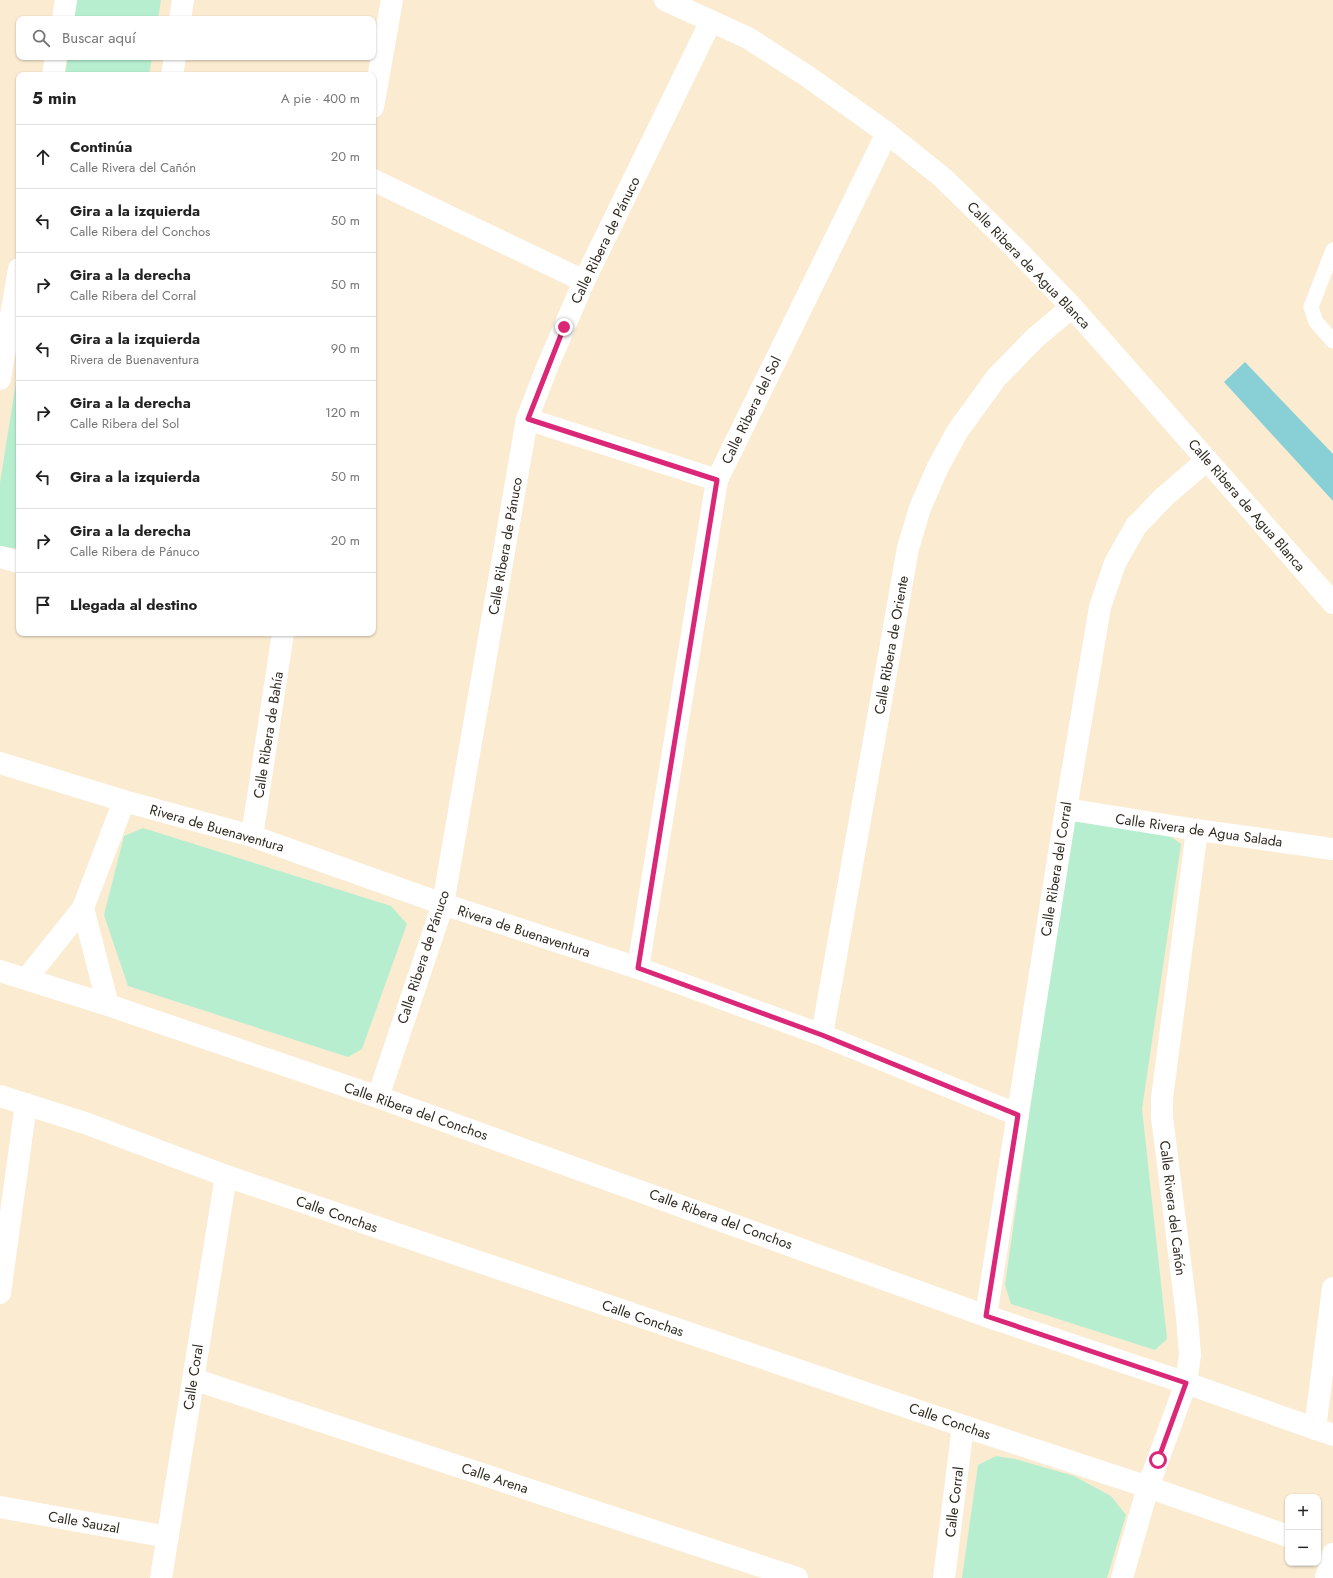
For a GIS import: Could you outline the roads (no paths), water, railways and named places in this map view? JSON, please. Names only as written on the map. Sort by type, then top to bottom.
[{"type":"street","points":[[63,16],[66,0]]},
{"type":"street","points":[[180,16],[183,0]]},
{"type":"street","points":[[376,90],[392,0]]},
{"type":"street","name":"Calle Ribera de Agua Blanca","points":[[665,0],[748,38],[801,72],[887,133],[943,178],[1016,249],[1072,307],[1333,603]]},
{"type":"street","name":"Calle Ribera de Pánuco","points":[[378,1097],[443,904],[528,419],[548,365],[584,281],[711,21]]},
{"type":"street","points":[[54,72],[56,60]]},
{"type":"street","points":[[172,72],[174,60]]},
{"type":"street","name":"Calle Ribera del Sol","points":[[638,968],[717,480],[887,133]]},
{"type":"street","points":[[376,181],[584,281]]},
{"type":"street","points":[[0,378],[16,286]]},
{"type":"street","name":"Calle Ribera de Oriente","points":[[822,1035],[908,548],[920,508],[938,467],[957,432],[996,378],[1035,338],[1072,307]]},
{"type":"street","points":[[528,419],[717,480]]},
{"type":"street","name":"Calle Ribera del Corral","points":[[986,1316],[1066,809],[1100,607],[1115,563],[1136,526],[1164,497],[1207,460]]},
{"type":"street","points":[[0,557],[16,561]]},
{"type":"street","name":"Calle Ribera de Bahía","points":[[252,836],[280,636]]},
{"type":"street","name":"Rivera de Buenaventura","points":[[0,763],[124,801],[252,836],[443,904],[638,968],[822,1035],[1018,1115]]},
{"type":"street","points":[[0,970],[27,978],[83,908],[124,801]]},
{"type":"street","name":"Calle Rivera de Agua Salada","points":[[1066,809],[1197,830],[1333,849]]},
{"type":"street","name":"Calle Rivera del Cañón","points":[[1122,1578],[1148,1487],[1186,1383],[1190,1355],[1162,1117],[1162,1098],[1197,830]]},
{"type":"street","points":[[83,908],[108,1005]]},
{"type":"street","name":"Calle Ribera del Conchos","points":[[27,978],[378,1097],[986,1316],[1186,1383],[1324,1432]]},
{"type":"street","name":"Calle Conchas","points":[[0,1096],[85,1123],[226,1176],[963,1426],[1148,1487],[1285,1535]]},
{"type":"street","points":[[0,1293],[26,1104]]},
{"type":"street","name":"Calle Coral","points":[[161,1578],[226,1176]]},
{"type":"street","points":[[1324,1432],[1333,1288]]},
{"type":"street","name":"Calle Arena","points":[[193,1379],[749,1570],[797,1578]]},
{"type":"street","name":"Calle Corral","points":[[944,1578],[963,1426]]},
{"type":"street","name":"Calle Sauzal","points":[[0,1507],[168,1537]]},
{"type":"street","points":[[1321,1547],[1333,1553],[1326,1578]]},
{"type":"lane","points":[[1333,250],[1311,307],[1316,322],[1333,341]]},
{"type":"water","points":[[1245,362],[1333,454],[1333,501],[1224,382]]}]
